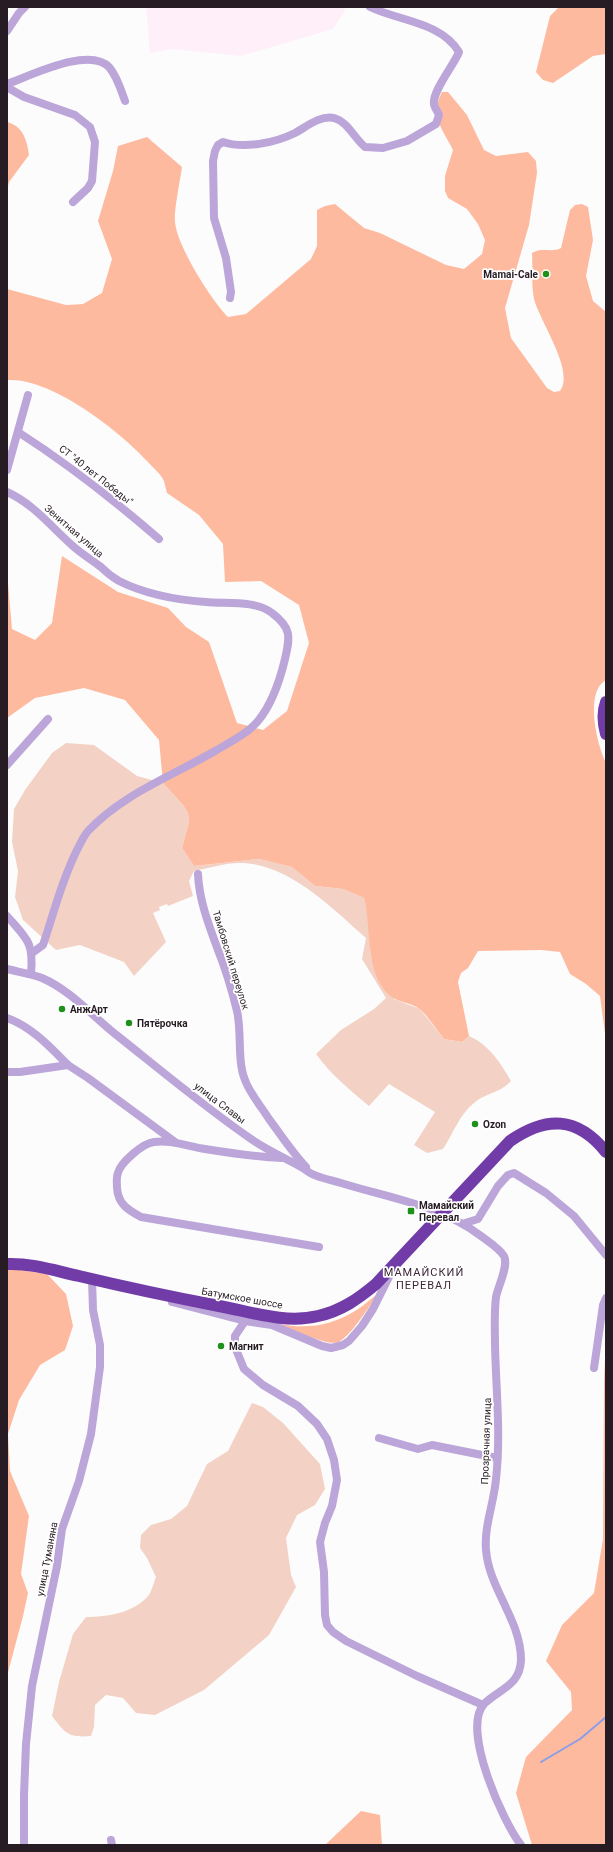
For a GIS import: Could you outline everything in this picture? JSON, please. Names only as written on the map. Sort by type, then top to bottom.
[{"type":"highway","points":[[606,702],[603,724],[606,734]]},
{"type":"highway","name":"Батумское шоссе","points":[[7,1264],[32,1266],[168,1296],[276,1317],[318,1317],[340,1310],[359,1298],[376,1284],[510,1141],[523,1132],[538,1125],[559,1123],[579,1129],[593,1136],[606,1152]]},
{"type":"street","points":[[7,31],[25,7]]},
{"type":"street","points":[[230,298],[231,292],[226,258],[214,218],[213,161],[218,145],[223,142],[230,145],[253,144],[280,139],[324,118],[334,118],[344,124],[365,147],[383,148],[407,141],[436,124],[439,115],[434,103],[436,91],[455,63],[459,52],[455,44],[440,33],[418,24],[384,14],[370,7]]},
{"type":"street","points":[[72,202],[88,188],[92,181],[95,142],[90,127],[75,115],[24,97],[10,89],[7,85],[75,59],[100,61],[113,72],[125,101]]},
{"type":"street","points":[[7,470],[28,395]]},
{"type":"street","name":"СТ \"40 лет Победы\"","points":[[18,432],[58,458],[110,497],[159,539]]},
{"type":"street","name":"Зенитная улица","points":[[7,492],[42,516],[74,547],[118,580],[147,592],[208,603],[244,603],[270,611],[284,624],[288,631],[289,639],[283,667],[270,703],[258,721],[244,734],[187,767],[124,800],[102,817],[86,833],[71,862],[43,945],[32,953]]},
{"type":"street","points":[[7,766],[48,719]]},
{"type":"street","name":"Тамбовский переулок","points":[[198,874],[198,883],[208,925],[227,974],[237,1010],[241,1028],[242,1066],[245,1080],[253,1096],[294,1154],[312,1174]]},
{"type":"street","points":[[7,916],[30,944],[32,953],[31,974]]},
{"type":"street","name":"улица Славы","points":[[7,969],[31,974],[50,982],[64,991],[114,1034],[192,1094],[255,1141],[282,1158],[302,1167],[312,1174],[444,1213]]},
{"type":"street","points":[[7,1018],[20,1022],[38,1036],[68,1065],[175,1142]]},
{"type":"street","points":[[7,1072],[20,1072],[68,1065]]},
{"type":"street","points":[[282,1158],[258,1157],[203,1149],[175,1142],[152,1142],[126,1160],[118,1172],[117,1190],[120,1202],[130,1211],[141,1217],[319,1247]]},
{"type":"street","points":[[465,1224],[478,1219],[498,1186],[508,1175],[514,1173],[546,1193],[574,1216],[606,1255]]},
{"type":"street","name":"Прозрачная улица","points":[[444,1213],[465,1224],[495,1246],[505,1257],[506,1265],[496,1296],[495,1345],[498,1401],[497,1458],[496,1479],[485,1536],[486,1554],[493,1577],[511,1616],[519,1646],[521,1662],[515,1680],[484,1705]]},
{"type":"street","points":[[168,1296],[168,1300],[172,1302],[245,1321],[272,1325],[322,1346],[331,1348],[343,1345],[349,1341],[362,1326],[373,1309],[396,1263]]},
{"type":"street","name":"улица Туманяна","points":[[24,1845],[26,1744],[32,1686],[57,1566],[62,1528],[79,1481],[91,1434],[100,1367],[100,1345],[93,1310],[92,1279]]},
{"type":"street","points":[[594,1368],[603,1306],[606,1298]]},
{"type":"street","points":[[245,1321],[235,1336],[235,1347],[244,1369],[262,1385],[298,1406],[317,1424],[327,1439],[334,1460],[336,1480],[332,1506],[325,1523],[320,1542],[324,1572],[325,1615],[327,1625],[333,1632],[346,1642],[417,1676],[484,1705],[479,1714],[478,1726],[481,1758],[498,1804],[513,1834],[521,1845]]},
{"type":"street","points":[[379,1438],[418,1449],[432,1445],[497,1458]]},
{"type":"shaded area","points":[[146,7],[344,7],[345,10],[333,29],[241,56],[172,49],[150,53]]},
{"type":"shaded area","points":[[559,7],[606,7],[606,54],[593,56],[553,83],[543,80],[536,72],[550,16]]},
{"type":"shaded area","points":[[442,92],[448,92],[467,115],[484,150],[496,156],[528,152],[536,161],[537,173],[529,225],[505,308],[511,338],[547,388],[554,392],[560,391],[563,382],[563,371],[555,346],[537,309],[534,299],[532,253],[539,250],[554,250],[561,248],[570,210],[575,205],[582,204],[588,207],[593,240],[586,276],[593,301],[606,312],[606,680],[599,686],[595,696],[594,719],[599,744],[606,763],[606,1041],[600,996],[586,984],[570,974],[560,952],[541,950],[478,951],[468,968],[461,973],[458,982],[469,1036],[462,1042],[444,1039],[421,1010],[413,1005],[392,997],[380,984],[372,961],[364,898],[343,889],[315,886],[292,867],[259,859],[194,866],[182,848],[189,822],[188,813],[183,805],[163,783],[159,740],[125,700],[84,688],[35,698],[7,718],[7,572],[12,629],[35,640],[52,623],[62,556],[118,592],[168,608],[186,627],[209,642],[237,723],[263,730],[287,711],[309,643],[299,605],[261,581],[225,582],[223,544],[199,515],[167,493],[161,476],[136,449],[84,408],[64,396],[44,387],[25,381],[7,380],[7,289],[66,305],[83,304],[102,293],[112,259],[98,221],[113,171],[118,146],[147,137],[182,167],[175,210],[177,232],[188,258],[204,286],[228,317],[246,314],[311,259],[317,246],[317,210],[325,206],[335,204],[364,228],[380,233],[446,265],[464,269],[482,254],[485,240],[478,224],[467,209],[448,198],[445,191],[445,176],[453,150],[438,122],[438,100]]},
{"type":"shaded area","points":[[7,122],[17,127],[23,134],[29,155],[9,182],[7,190]]},
{"type":"shaded area","points":[[66,743],[94,745],[137,776],[163,783],[183,805],[188,813],[189,822],[182,848],[194,866],[259,859],[292,867],[315,886],[343,889],[364,898],[368,914],[371,958],[394,999],[420,1009],[444,1039],[462,1042],[469,1036],[482,1044],[503,1067],[511,1081],[502,1089],[478,1100],[464,1113],[443,1149],[427,1153],[414,1145],[435,1112],[389,1084],[369,1106],[334,1075],[316,1054],[341,1030],[374,1009],[386,998],[362,959],[366,938],[308,889],[275,870],[258,865],[234,863],[194,871],[189,881],[193,896],[168,906],[167,904],[159,907],[160,910],[153,913],[166,942],[134,976],[124,962],[80,945],[56,950],[23,920],[15,897],[18,871],[12,842],[14,809],[25,790],[52,753]]},
{"type":"shaded area","points":[[7,1268],[47,1274],[66,1294],[73,1326],[65,1350],[40,1365],[19,1400],[8,1434],[10,1471],[29,1516],[21,1574],[28,1593],[7,1676]]},
{"type":"shaded area","points":[[375,1296],[349,1334],[339,1342],[334,1343],[318,1340],[277,1323],[307,1326],[327,1323],[355,1311]]},
{"type":"shaded area","points":[[606,1335],[606,1845],[532,1845],[516,1793],[526,1757],[572,1710],[571,1692],[546,1661],[562,1625],[594,1593],[603,1539],[604,1381]]},
{"type":"shaded area","points":[[252,1403],[263,1407],[283,1423],[320,1464],[325,1489],[315,1505],[297,1515],[286,1538],[291,1575],[296,1587],[269,1635],[204,1690],[155,1715],[136,1713],[123,1698],[106,1695],[95,1705],[94,1727],[91,1736],[77,1736],[68,1733],[60,1727],[52,1716],[59,1682],[73,1634],[86,1617],[120,1613],[136,1606],[149,1595],[156,1577],[147,1558],[140,1548],[141,1535],[151,1525],[171,1519],[187,1506],[207,1464],[228,1451]]},
{"type":"shaded area","points":[[361,1811],[380,1815],[382,1845],[325,1845]]},
{"type":"waterway","points":[[541,1762],[580,1739],[606,1717]]},
{"type":"place","name":"Mamai-Cale","points":[[546,274]]},
{"type":"place","name":"АнжАрт","points":[[62,1009]]},
{"type":"place","name":"Пятёрочка","points":[[129,1023]]},
{"type":"place","name":"Ozon","points":[[475,1124]]},
{"type":"place","name":"Мамайский Перевал","points":[[411,1211]]},
{"type":"place","name":"Магнит","points":[[221,1346]]},
{"type":"district","name":"МАМАЙСКИЙ ПЕРЕВАЛ","points":[[424,1278]]}]
